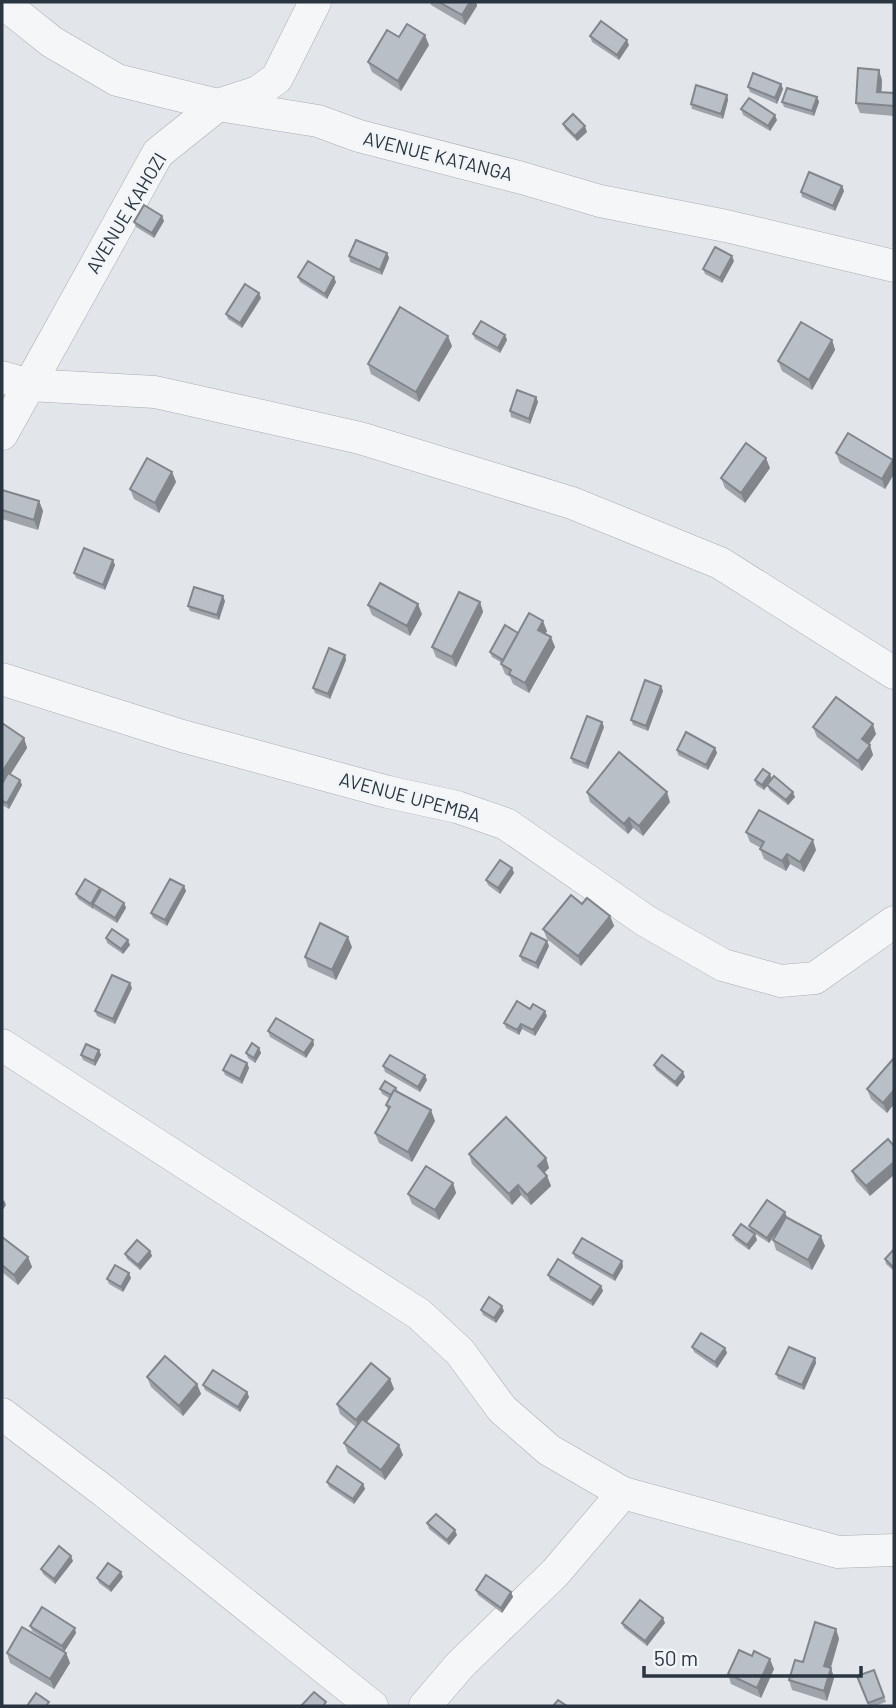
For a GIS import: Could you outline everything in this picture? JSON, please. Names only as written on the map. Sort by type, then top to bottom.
[{"type":"street","name":"AVENUE KATANGA","points":[[2,2],[52,42],[117,80],[218,104],[318,121],[371,140],[522,178],[600,201],[726,226],[894,266]]},
{"type":"street","name":"AVENUE KAHOZI","points":[[2,434],[15,381],[158,153],[218,104],[258,92],[277,78],[315,2]]},
{"type":"street","points":[[15,381],[155,391],[360,438],[572,503],[720,564],[894,673]]},
{"type":"street","name":"AVENUE UPEMBA","points":[[2,679],[182,736],[388,792],[457,807],[506,824],[646,921],[723,965],[781,981],[815,978],[894,922]]},
{"type":"street","points":[[2,1045],[419,1314],[460,1352],[502,1409],[549,1450],[623,1493],[838,1552],[894,1550]]},
{"type":"street","points":[[2,1414],[116,1500],[372,1706]]},
{"type":"street","points":[[425,1706],[460,1665],[555,1573],[623,1493]]},
{"type":"building","points":[[439,2],[470,2],[462,15]]},
{"type":"building","points":[[601,21],[627,40],[617,55],[590,36]]},
{"type":"building","points":[[407,24],[425,35],[398,81],[368,62],[387,30],[399,37]]},
{"type":"building","points":[[858,68],[879,70],[877,92],[894,93],[894,106],[856,103]]},
{"type":"building","points":[[753,73],[781,84],[775,98],[748,87]]},
{"type":"building","points":[[696,85],[727,95],[721,114],[691,104]]},
{"type":"building","points":[[787,88],[817,97],[812,111],[782,102]]},
{"type":"building","points":[[749,98],[775,115],[768,126],[741,109]]},
{"type":"building","points":[[573,114],[585,126],[575,136],[563,124]]},
{"type":"building","points":[[809,172],[842,186],[833,206],[801,192]]},
{"type":"building","points":[[144,205],[162,216],[152,233],[134,222]]},
{"type":"building","points":[[356,240],[387,253],[380,270],[349,256]]},
{"type":"building","points":[[715,247],[732,256],[720,278],[703,269]]},
{"type":"building","points":[[308,261],[334,277],[325,294],[298,277]]},
{"type":"building","points":[[245,284],[259,293],[240,323],[226,314]]},
{"type":"building","points":[[400,307],[448,336],[416,392],[368,364]]},
{"type":"building","points":[[481,321],[505,335],[498,348],[473,334]]},
{"type":"building","points":[[801,322],[832,340],[809,380],[778,361]]},
{"type":"building","points":[[517,390],[536,397],[529,419],[510,411]]},
{"type":"building","points":[[848,433],[893,460],[882,479],[836,453]]},
{"type":"building","points":[[746,443],[766,458],[741,493],[721,478]]},
{"type":"building","points":[[147,458],[172,472],[155,503],[130,489]]},
{"type":"building","points":[[2,490],[39,501],[34,520],[2,510]]},
{"type":"building","points":[[84,548],[113,560],[103,585],[74,573]]},
{"type":"building","points":[[380,583],[418,604],[407,626],[368,605]]},
{"type":"building","points":[[194,587],[223,596],[217,615],[188,606]]},
{"type":"building","points":[[459,592],[480,602],[452,657],[432,647]]},
{"type":"building","points":[[529,613],[543,621],[538,630],[551,637],[525,683],[509,674],[511,670],[501,664]]},
{"type":"building","points":[[505,625],[518,633],[503,660],[490,652]]},
{"type":"building","points":[[329,648],[345,655],[328,694],[313,688]]},
{"type":"building","points":[[645,680],[661,686],[646,726],[631,720]]},
{"type":"building","points":[[836,697],[873,724],[862,739],[870,745],[858,761],[813,727]]},
{"type":"building","points":[[587,716],[602,722],[586,764],[571,758]]},
{"type":"building","points":[[2,723],[24,738],[2,772]]},
{"type":"building","points":[[686,732],[715,748],[706,765],[677,750]]},
{"type":"building","points":[[619,752],[667,792],[639,826],[629,818],[624,824],[587,792]]},
{"type":"building","points":[[763,769],[770,774],[762,785],[755,780]]},
{"type":"building","points":[[8,773],[20,780],[7,803],[2,801],[2,784]]},
{"type":"building","points":[[774,776],[793,792],[786,800],[767,785]]},
{"type":"building","points":[[759,810],[813,840],[800,862],[787,854],[782,861],[760,849],[764,842],[746,832]]},
{"type":"building","points":[[500,860],[512,868],[498,888],[486,880]]},
{"type":"building","points":[[85,879],[100,888],[91,904],[76,894]]},
{"type":"building","points":[[170,879],[184,886],[165,920],[151,913]]},
{"type":"building","points":[[102,889],[124,903],[115,918],[93,904]]},
{"type":"building","points":[[571,895],[582,904],[587,898],[610,916],[578,956],[543,929]]},
{"type":"building","points":[[320,923],[348,937],[332,970],[305,957]]},
{"type":"building","points":[[112,929],[128,940],[121,949],[106,938]]},
{"type":"building","points":[[531,933],[547,941],[536,963],[520,956]]},
{"type":"building","points":[[112,975],[130,983],[113,1019],[95,1011]]},
{"type":"building","points":[[517,1001],[530,1009],[533,1004],[545,1011],[533,1030],[521,1024],[517,1030],[504,1023]]},
{"type":"building","points":[[276,1018],[313,1040],[304,1053],[268,1031]]},
{"type":"building","points":[[252,1043],[259,1048],[254,1058],[246,1053]]},
{"type":"building","points":[[86,1044],[99,1050],[94,1061],[81,1055]]},
{"type":"building","points":[[231,1055],[247,1063],[240,1079],[223,1070]]},
{"type":"building","points":[[390,1055],[425,1075],[418,1087],[383,1066]]},
{"type":"building","points":[[662,1055],[683,1072],[675,1082],[654,1065]]},
{"type":"building","points":[[894,1058],[894,1090],[883,1103],[867,1089]]},
{"type":"building","points":[[385,1081],[396,1088],[391,1095],[380,1089]]},
{"type":"building","points":[[394,1090],[431,1110],[408,1152],[375,1133],[390,1107],[386,1105]]},
{"type":"building","points":[[506,1117],[546,1158],[538,1166],[547,1176],[527,1195],[518,1185],[509,1194],[469,1154]]},
{"type":"building","points":[[888,1139],[894,1146],[894,1162],[866,1186],[852,1171]]},
{"type":"building","points":[[426,1166],[453,1183],[435,1210],[408,1194]]},
{"type":"building","points":[[767,1200],[785,1212],[767,1238],[749,1226]]},
{"type":"building","points":[[786,1217],[821,1236],[808,1260],[773,1240]]},
{"type":"building","points":[[741,1224],[755,1234],[747,1245],[733,1235]]},
{"type":"building","points":[[2,1237],[28,1257],[14,1275],[2,1265]]},
{"type":"building","points":[[582,1238],[622,1261],[613,1276],[573,1253]]},
{"type":"building","points":[[137,1240],[150,1251],[138,1265],[125,1254]]},
{"type":"building","points":[[894,1249],[894,1268],[885,1259]]},
{"type":"building","points":[[558,1259],[601,1286],[591,1301],[548,1275]]},
{"type":"building","points":[[115,1265],[129,1273],[121,1287],[107,1279]]},
{"type":"building","points":[[489,1297],[502,1306],[494,1318],[481,1310]]},
{"type":"building","points":[[701,1333],[725,1348],[715,1362],[692,1347]]},
{"type":"building","points":[[789,1347],[815,1358],[802,1385],[776,1374]]},
{"type":"building","points":[[165,1356],[197,1384],[179,1406],[147,1377]]},
{"type":"building","points":[[371,1363],[390,1379],[356,1420],[337,1404]]},
{"type":"building","points":[[213,1370],[247,1392],[238,1407],[203,1385]]},
{"type":"building","points":[[362,1419],[399,1445],[381,1470],[344,1443]]},
{"type":"building","points":[[337,1466],[363,1484],[353,1499],[327,1482]]},
{"type":"building","points":[[436,1514],[455,1530],[447,1540],[427,1523]]},
{"type":"building","points":[[59,1546],[71,1556],[54,1579],[41,1569]]},
{"type":"building","points":[[108,1563],[121,1572],[109,1587],[97,1578]]},
{"type":"building","points":[[486,1575],[511,1592],[501,1608],[476,1590]]},
{"type":"building","points":[[640,1600],[663,1618],[645,1641],[622,1623]]},
{"type":"building","points":[[42,1607],[75,1628],[62,1646],[30,1626]]},
{"type":"building","points":[[815,1622],[836,1629],[824,1666],[831,1668],[824,1691],[789,1680],[795,1660],[803,1662]]},
{"type":"building","points":[[22,1627],[66,1653],[50,1679],[7,1653]]},
{"type":"building","points":[[739,1650],[752,1656],[754,1651],[770,1659],[757,1688],[728,1674]]},
{"type":"building","points":[[874,1670],[884,1697],[868,1703],[857,1676]]},
{"type":"building","points":[[314,1692],[326,1702],[323,1706],[301,1706]]},
{"type":"building","points":[[36,1693],[49,1702],[46,1706],[27,1706]]},
{"type":"building","points":[[558,1700],[567,1706],[553,1706]]}]
